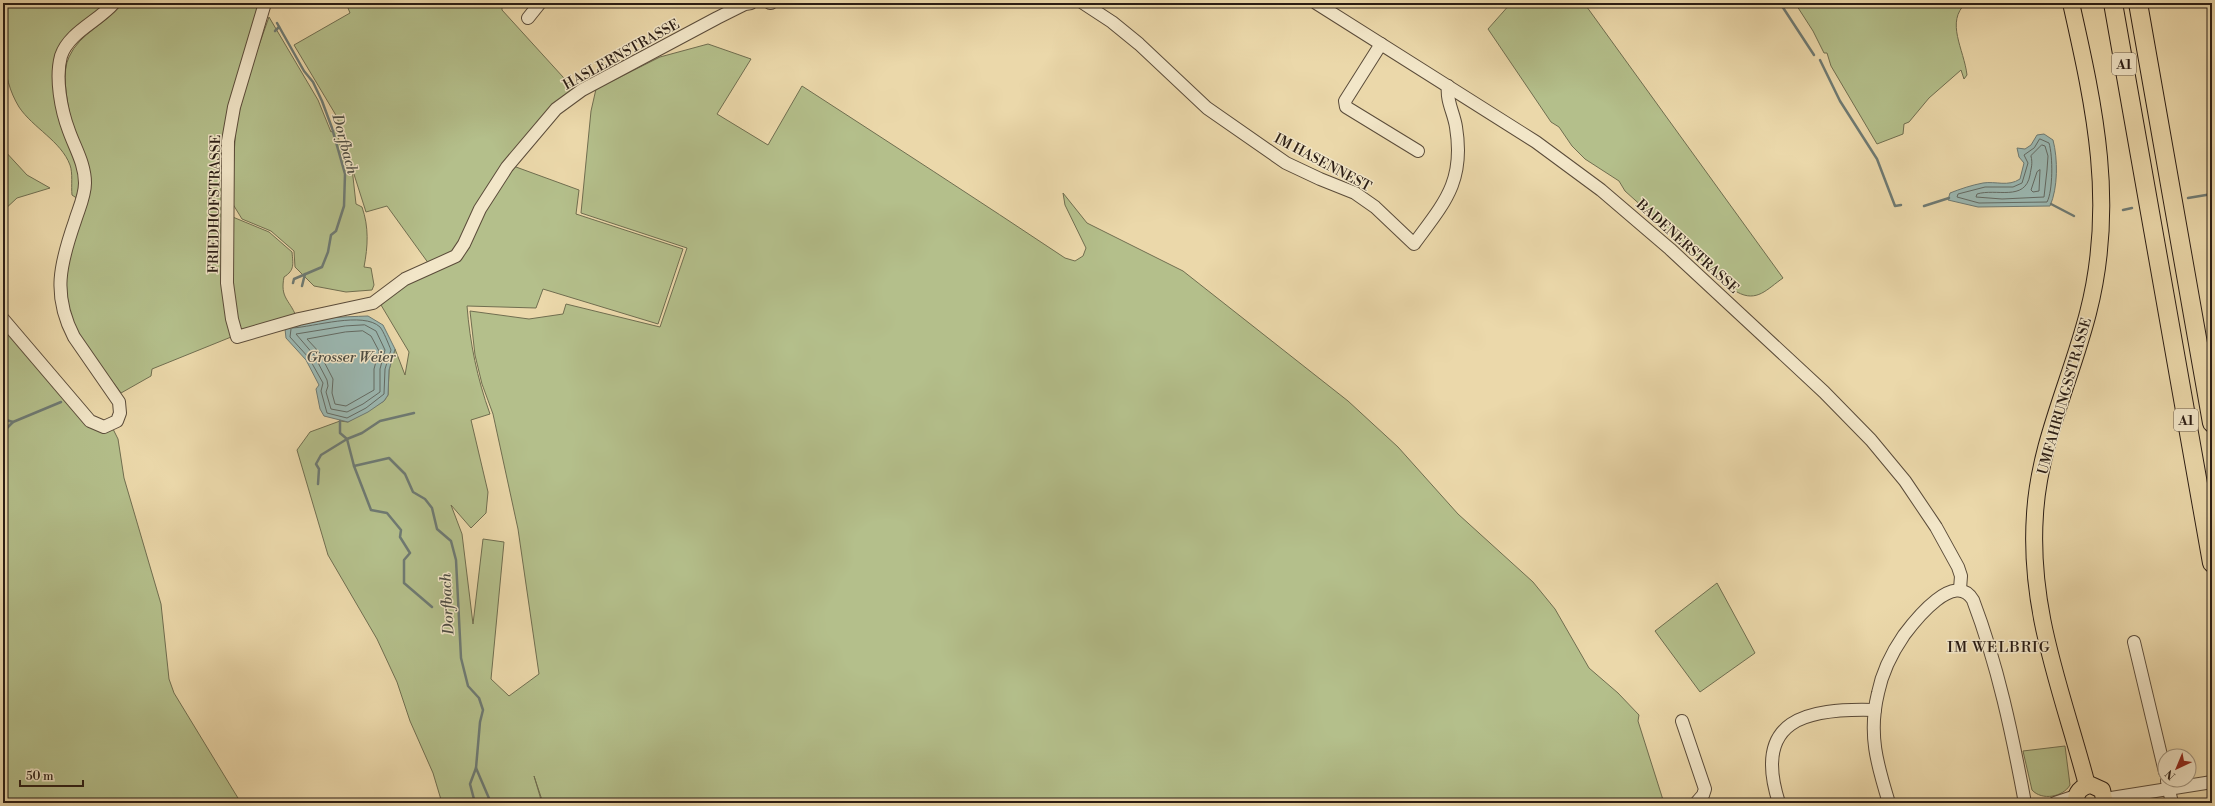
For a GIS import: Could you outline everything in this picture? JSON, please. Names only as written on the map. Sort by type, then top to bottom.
[{"type":"highway","name":"A1","points":[[2113,3],[2212,563]]},
{"type":"highway","name":"A1","points":[[2138,3],[2212,423]]},
{"type":"main road","name":"UMFAHRUNGSSTRASSE","points":[[2071,3],[2097,126],[2102,171],[2102,227],[2097,274],[2089,310],[2052,426],[2043,463],[2035,513],[2033,563],[2036,588],[2046,638],[2080,795]]},
{"type":"main road","points":[[2080,795],[2099,787],[2104,794],[2105,801]]},
{"type":"street","points":[[3,319],[90,421],[104,427],[116,421],[120,410],[119,402],[74,337],[68,326],[60,297],[62,260],[81,204],[85,183],[80,157],[68,130],[64,112],[60,62],[69,43],[105,13],[114,3]]},
{"type":"street","name":"FRIEDHOFSTRASSE","points":[[237,337],[227,283],[228,141],[234,107],[265,3]]},
{"type":"street","points":[[528,18],[540,3]]},
{"type":"street","name":"HASLERNSTRASSE","points":[[237,337],[299,319],[373,303],[405,279],[451,259],[461,250],[480,209],[503,174],[560,106],[582,90],[717,18],[750,3]]},
{"type":"street","name":"IM HASENNEST","points":[[1083,3],[1112,22],[1139,44],[1213,113],[1286,163],[1320,179],[1355,192],[1374,207],[1414,244],[1450,193],[1456,174],[1456,128],[1447,94],[1448,86]]},
{"type":"street","name":"BADENERSTRASSE","points":[[1316,3],[1536,142],[1602,190],[1676,254],[1848,416],[1889,460],[1936,527],[1958,568],[1961,576],[1960,589]]},
{"type":"street","points":[[1381,44],[1345,101],[1346,107],[1418,151]]},
{"type":"street","points":[[1890,803],[1874,750],[1875,710],[1884,676],[1904,635],[1941,597],[1954,589],[1960,589],[1970,595],[1973,600],[1990,647],[2004,695],[2025,803]]},
{"type":"street","points":[[2134,642],[2159,748]]},
{"type":"street","points":[[1779,803],[1773,784],[1771,765],[1774,746],[1785,730],[1797,719],[1815,712],[1850,709],[1875,710]]},
{"type":"street","points":[[1682,721],[1705,788],[1703,795],[1696,803]]},
{"type":"street","points":[[2197,783],[2212,782]]},
{"type":"street","points":[[2105,801],[2157,787]]},
{"type":"street","points":[[2169,788],[2172,803]]},
{"type":"street","points":[[2055,803],[2080,795]]},
{"type":"green space","points":[[3,3],[109,3],[55,57],[81,181],[78,199],[72,195],[71,168],[66,156],[54,142],[25,115],[19,107],[8,83],[3,44]]},
{"type":"green space","points":[[121,3],[263,3],[231,106],[222,174],[223,213],[269,232],[292,252],[292,269],[284,277],[283,290],[296,316],[241,333],[152,369],[151,376],[121,393],[81,339],[75,327],[66,302],[65,280],[68,259],[89,194],[68,104],[66,70],[69,57],[74,48],[80,41],[109,17]]},
{"type":"green space","points":[[346,3],[502,3],[502,10],[573,88],[505,163],[579,190],[576,214],[683,249],[658,324],[543,289],[536,308],[467,306],[475,360],[481,387],[490,414],[471,420],[488,492],[486,513],[471,528],[451,505],[462,534],[473,624],[483,539],[504,542],[491,679],[509,696],[539,674],[518,529],[493,414],[482,384],[475,355],[470,311],[529,319],[563,314],[566,304],[660,327],[687,248],[581,213],[591,111],[596,89],[660,57],[708,44],[751,59],[717,114],[768,145],[802,86],[1065,258],[1075,261],[1083,256],[1086,248],[1065,205],[1063,193],[1087,223],[1183,271],[1348,401],[1398,447],[1458,514],[1533,582],[1555,609],[1589,668],[1618,693],[1639,715],[1638,721],[1664,803],[543,803],[534,776],[542,803],[442,803],[433,773],[410,721],[397,682],[377,639],[328,555],[297,450],[310,432],[340,421],[348,422],[384,401],[388,395],[389,370],[395,349],[405,375],[409,352],[381,305],[429,264],[387,206],[366,212],[352,168],[356,204],[362,207],[366,222],[367,244],[364,267],[371,268],[374,285],[372,290],[346,292],[314,286],[295,267],[294,251],[271,231],[242,219],[231,201],[236,125],[248,76],[269,17],[318,100],[331,132],[336,129],[347,170],[352,167],[337,117],[294,45],[350,13]]},
{"type":"green space","points":[[1511,3],[1584,3],[1783,278],[1767,290],[1756,295],[1750,296],[1737,292],[1625,191],[1619,181],[1585,159],[1572,146],[1559,127],[1551,122],[1488,29]]},
{"type":"green space","points":[[1795,3],[1966,3],[1960,10],[1956,27],[1967,75],[1964,79],[1961,70],[1929,98],[1909,122],[1904,124],[1903,134],[1877,144],[1831,66],[1827,53],[1824,53],[1813,31]]},
{"type":"green space","points":[[3,149],[27,175],[50,188],[17,198],[3,211]]},
{"type":"green space","points":[[3,319],[82,413],[111,425],[118,439],[124,478],[161,604],[169,679],[174,693],[241,803],[3,803]]},
{"type":"green space","points":[[1717,583],[1755,653],[1700,692],[1655,631]]},
{"type":"green space","points":[[2065,746],[2070,785],[2058,795],[2041,796],[2032,790],[2023,751]]},
{"type":"water","points":[[2044,134],[2053,140],[2056,156],[2055,191],[2050,206],[1978,207],[1948,200],[1950,193],[1970,186],[1983,183],[2011,183],[2020,179],[2024,163],[2019,157],[2017,148],[2025,149],[2031,145],[2037,135]]},
{"type":"water","name":"Grosser Weier","points":[[368,316],[383,325],[395,349],[389,370],[388,395],[384,401],[368,412],[348,422],[324,416],[320,409],[316,389],[319,385],[306,360],[286,338],[285,329],[293,325],[314,320],[336,317]]},
{"type":"waterway","points":[[1780,3],[1814,55]]},
{"type":"waterway","name":"Dorfbach","points":[[277,23],[304,71],[313,82],[322,101],[332,128],[345,174],[344,206],[336,231],[331,235],[328,252],[322,267],[294,279],[293,283]]},
{"type":"waterway","name":"Dorfbach","points":[[275,31],[279,27]]},
{"type":"waterway","points":[[1820,60],[1840,101],[1877,159],[1895,206],[1901,205]]},
{"type":"waterway","points":[[2188,198],[2212,194]]},
{"type":"waterway","points":[[1924,206],[1949,198]]},
{"type":"waterway","points":[[2051,204],[2074,216]]},
{"type":"waterway","points":[[2123,210],[2132,208]]},
{"type":"waterway","points":[[302,286],[305,274]]},
{"type":"waterway","points":[[3,419],[13,422],[61,402]]},
{"type":"waterway","points":[[318,484],[319,469],[316,464],[321,455],[347,439],[362,433],[380,421],[414,413]]},
{"type":"waterway","points":[[340,421],[340,433],[347,439],[354,466],[371,510],[387,513],[401,530],[400,537],[410,553],[404,560],[404,583],[432,607]]},
{"type":"waterway","points":[[3,432],[13,422]]},
{"type":"waterway","name":"Dorfbach","points":[[354,466],[389,458],[405,474],[413,492],[425,499],[432,508],[437,529],[451,541],[456,560],[461,658],[468,686],[479,698],[483,710],[480,722],[476,768],[470,784],[475,803]]},
{"type":"waterway","points":[[476,768],[491,803]]},
{"type":"district","name":"IM WELBRIG","points":[[1999,647]]}]
